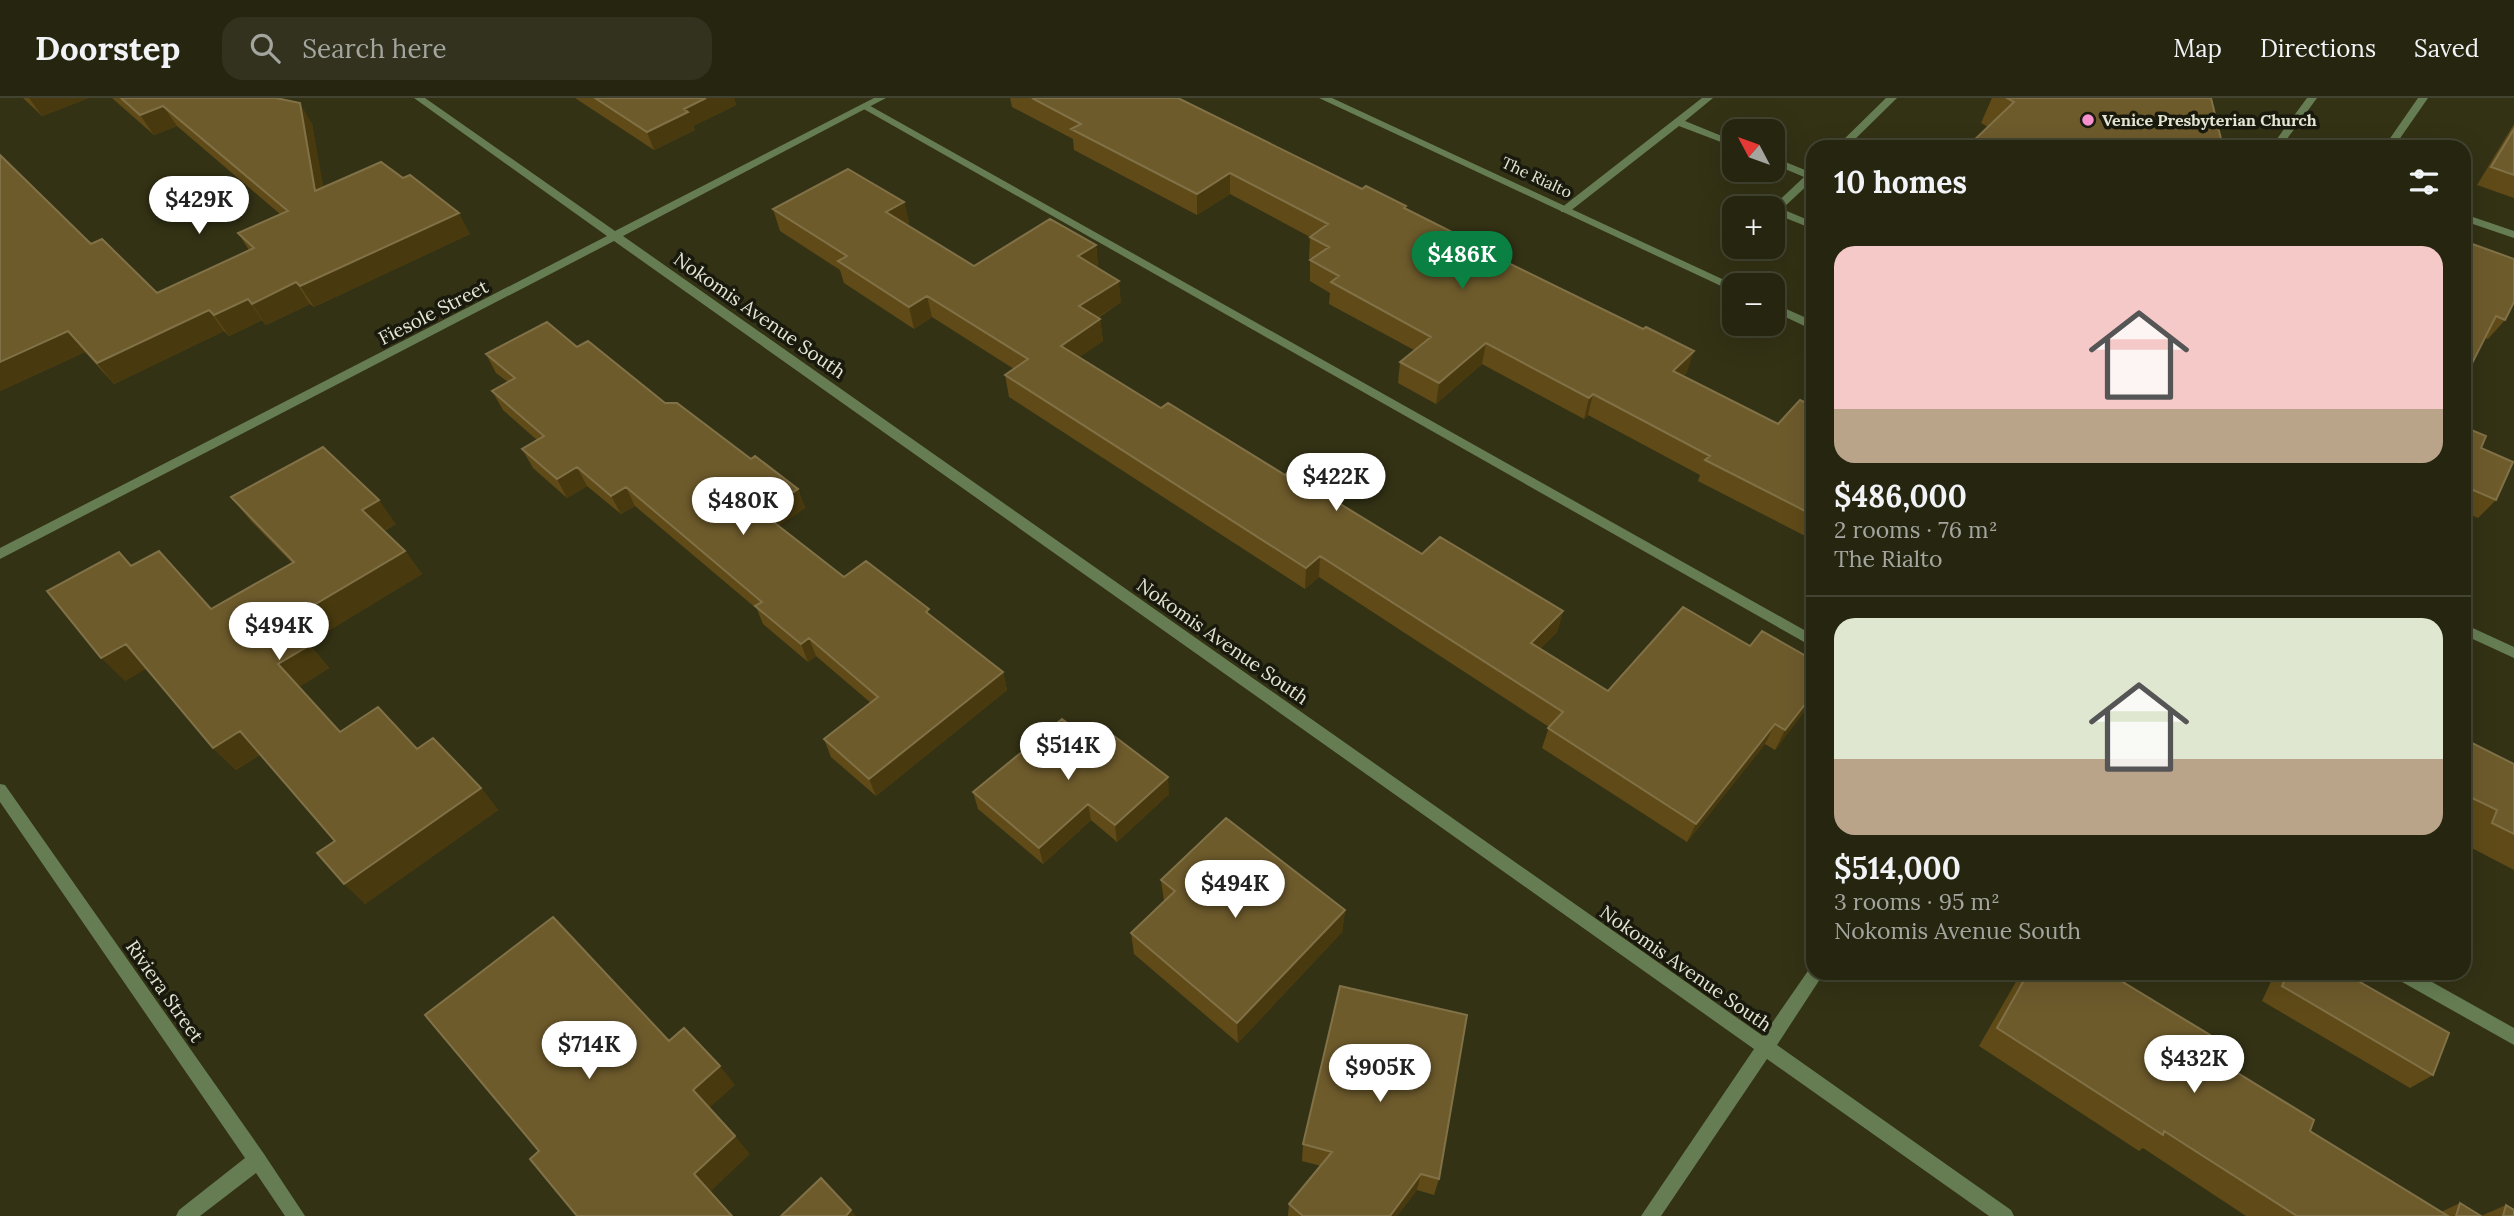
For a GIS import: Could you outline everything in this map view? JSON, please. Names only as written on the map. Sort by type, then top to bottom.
[{"type":"street","name":"Nokomis Avenue South","points":[[419,98],[2005,1216]]},
{"type":"street","points":[[851,98],[1806,638]]},
{"type":"street","name":"Fiesole Street","points":[[0,554],[881,98]]},
{"type":"street","name":"The Rialto","points":[[1324,98],[1722,283]]},
{"type":"street","points":[[1565,210],[1708,98]]},
{"type":"street","points":[[1848,140],[1892,98]]},
{"type":"street","points":[[2281,140],[2312,98]]},
{"type":"street","points":[[2394,140],[2423,98]]},
{"type":"street","points":[[1678,122],[1722,139]]},
{"type":"street","points":[[1785,165],[1806,173]]},
{"type":"street","points":[[1806,181],[1775,210],[1806,223]]},
{"type":"street","points":[[2471,220],[2514,235]]},
{"type":"street","points":[[1785,313],[1806,323]]},
{"type":"street","points":[[2471,632],[2514,653]]},
{"type":"street","name":"Riviera Street","points":[[0,790],[296,1216]]},
{"type":"street","points":[[1650,1216],[1811,980]]},
{"type":"street","points":[[2413,980],[2514,1037]]},
{"type":"street","points":[[185,1216],[258,1160]]},
{"type":"building","points":[[121,98],[276,98],[300,103],[315,191],[381,162],[403,178],[410,175],[459,213],[300,286],[296,282],[252,304],[248,299],[214,315],[209,310],[97,363],[68,331],[0,362],[0,155],[91,244],[102,239],[157,293],[254,248],[238,233],[288,211],[163,106],[140,115]]},
{"type":"building","points":[[595,98],[706,98],[684,109],[688,112],[647,132]]},
{"type":"building","points":[[1032,98],[1178,98],[1362,189],[1366,186],[1498,255],[1496,257],[1694,351],[1673,371],[1778,424],[1800,400],[1806,403],[1806,511],[1705,460],[1710,456],[1593,394],[1589,398],[1486,343],[1439,383],[1400,362],[1431,337],[1331,282],[1339,276],[1310,260],[1329,247],[1310,237],[1328,224],[1230,173],[1197,194],[1071,129],[1081,124]]},
{"type":"building","name":"Venice Presbyterian Church","points":[[2007,98],[2211,98],[2221,140],[1974,140],[2014,102]]},
{"type":"building","points":[[2514,129],[2514,175],[2491,167]]},
{"type":"building","points":[[848,169],[904,202],[886,212],[974,266],[1050,219],[1096,245],[1078,256],[1119,281],[1079,306],[1100,319],[1061,346],[1161,408],[1168,403],[1285,475],[1288,472],[1422,554],[1440,537],[1563,611],[1531,643],[1608,691],[1683,607],[1750,646],[1762,631],[1806,656],[1806,703],[1785,730],[1775,724],[1696,824],[1548,728],[1563,712],[1320,556],[1306,568],[1005,375],[1028,359],[927,296],[909,307],[838,261],[847,256],[773,209]]},
{"type":"building","points":[[2471,244],[2514,259],[2514,302],[2505,320],[2496,316],[2471,365]]},
{"type":"building","points":[[547,322],[577,347],[588,341],[665,403],[677,403],[751,459],[755,456],[798,489],[762,513],[844,577],[866,561],[929,609],[926,612],[1003,672],[869,779],[824,739],[878,697],[809,638],[801,644],[755,606],[762,602],[626,487],[611,496],[577,467],[557,479],[522,449],[544,436],[492,391],[515,378],[486,354]]},
{"type":"building","points":[[2471,430],[2486,436],[2481,448],[2513,462],[2496,500],[2471,489]]},
{"type":"building","points":[[323,447],[379,500],[362,510],[405,551],[287,621],[310,645],[278,664],[340,732],[378,707],[417,749],[433,738],[481,788],[344,884],[317,853],[335,841],[240,731],[213,748],[126,644],[101,658],[47,591],[119,552],[131,566],[159,551],[211,609],[294,562],[231,497]]},
{"type":"building","points":[[1062,719],[1096,745],[1110,733],[1168,777],[1115,825],[1088,804],[1039,848],[973,792]]},
{"type":"building","points":[[2471,742],[2514,764],[2514,834],[2492,823],[2497,810],[2471,797]]},
{"type":"building","points":[[1226,818],[1345,910],[1237,1023],[1131,933],[1175,891],[1161,880]]},
{"type":"building","points":[[553,917],[669,1041],[684,1028],[720,1066],[693,1090],[735,1136],[694,1174],[732,1216],[577,1216],[530,1159],[539,1151],[425,1015]]},
{"type":"building","points":[[2024,980],[2120,980],[2210,1035],[2202,1051],[2314,1120],[2310,1131],[2448,1216],[2297,1216],[2164,1131],[2163,1135],[1997,1028]]},
{"type":"building","points":[[2285,980],[2356,980],[2449,1033],[2433,1075],[2282,986]]},
{"type":"building","points":[[1340,986],[1467,1015],[1439,1179],[1421,1174],[1390,1216],[1303,1216],[1289,1204],[1332,1152],[1303,1144]]},
{"type":"building","points":[[821,1178],[851,1210],[846,1216],[781,1216]]},
{"type":"building","points":[[2460,1203],[2481,1216],[2456,1216]]},
{"type":"building","points":[[2506,1205],[2514,1210],[2514,1216],[2503,1216]]},
{"type":"place","name":"Venice Presbyterian Church","points":[[2088,120]]}]
